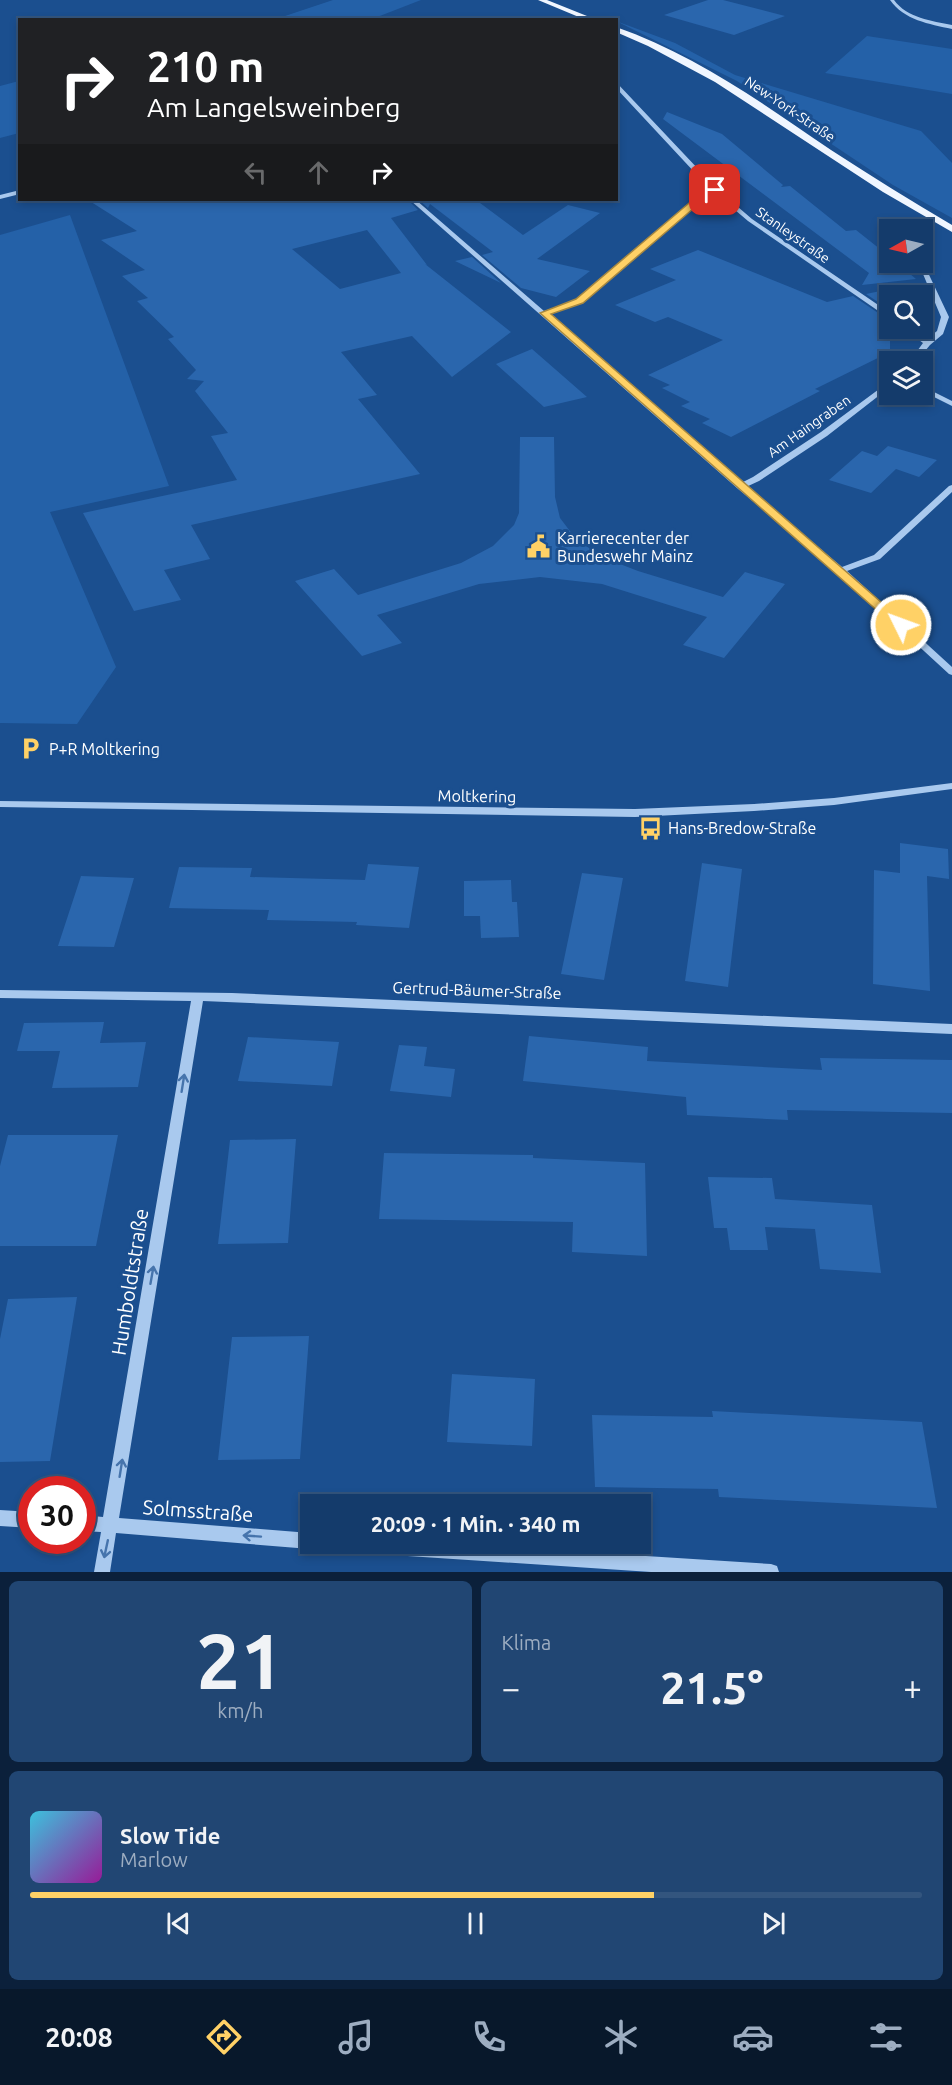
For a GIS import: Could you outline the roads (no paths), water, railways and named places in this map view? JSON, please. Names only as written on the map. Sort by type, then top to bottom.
[{"type":"main road","points":[[541,0],[589,18]]},
{"type":"main road","name":"New-York-Straße","points":[[618,30],[679,58],[735,89],[880,186],[949,227]]},
{"type":"street","points":[[892,0],[894,5],[913,16],[952,27]]},
{"type":"street","name":"Stanleystraße","points":[[618,87],[715,190],[750,220],[879,309]]},
{"type":"street","points":[[545,313],[580,301],[698,200],[715,190]]},
{"type":"street","points":[[0,197],[18,192]]},
{"type":"street","points":[[414,201],[545,313],[740,486],[841,570],[952,672]]},
{"type":"street","points":[[921,351],[940,333],[945,317],[926,273]]},
{"type":"street","points":[[921,339],[927,343]]},
{"type":"street","name":"Am Haingraben","points":[[740,486],[756,479],[824,434],[879,392]]},
{"type":"street","points":[[933,393],[952,404]]},
{"type":"street","points":[[841,570],[877,556],[952,488]]},
{"type":"street","name":"Moltkering","points":[[0,804],[635,813],[712,810],[862,798],[952,786]]},
{"type":"street","name":"Gertrud-Bäumer-Straße","points":[[0,994],[165,996],[197,999],[232,997],[536,1008],[952,1029]]},
{"type":"street","name":"Humboldtstraße","points":[[102,1572],[197,999]]},
{"type":"street","points":[[0,1518],[18,1519]]},
{"type":"street","name":"Solmsstraße","points":[[96,1524],[300,1540]]},
{"type":"street","points":[[498,1554],[771,1572]]},
{"type":"place","name":"Karrierecenter der Bundeswehr Mainz","points":[[539,547]]},
{"type":"place","name":"P+R Moltkering","points":[[31,749]]},
{"type":"place","name":"Hans-Bredow-Straße","points":[[650,828]]}]
